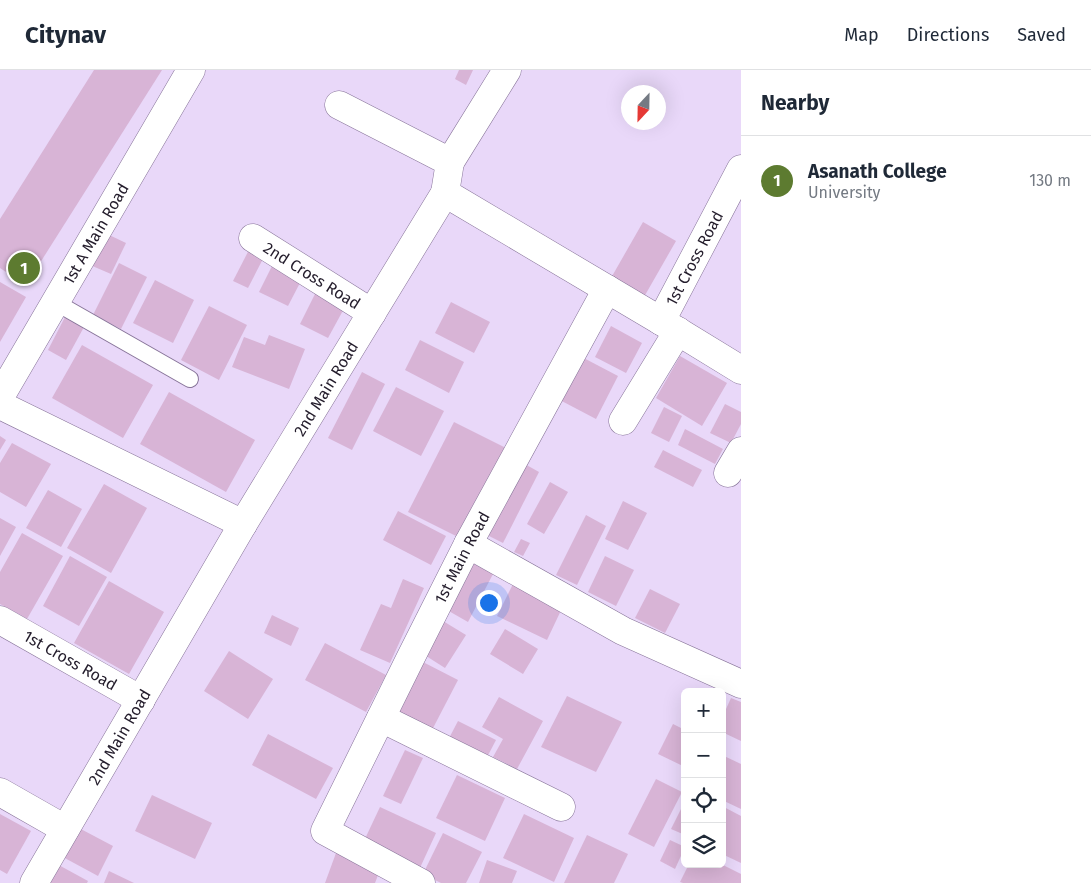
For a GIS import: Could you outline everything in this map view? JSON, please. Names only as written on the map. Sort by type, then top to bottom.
[{"type":"street","name":"1st A Main Road","points":[[0,397],[191,70]]},
{"type":"street","points":[[507,70],[450,162],[445,193],[741,370]]},
{"type":"street","points":[[339,104],[450,162]]},
{"type":"street","name":"1st Cross Road","points":[[623,421],[741,169]]},
{"type":"street","name":"2nd Main Road","points":[[34,883],[242,524],[445,193]]},
{"type":"street","name":"2nd Cross Road","points":[[253,238],[372,313]]},
{"type":"street","name":"1st Main Road","points":[[422,883],[326,831],[468,544],[607,289]]},
{"type":"street","points":[[0,404],[242,524]]},
{"type":"street","points":[[468,544],[623,632],[741,684]]},
{"type":"street","name":"1st Cross Road","points":[[0,620],[141,700]]},
{"type":"street","points":[[381,718],[561,807]]},
{"type":"street","points":[[0,792],[65,829]]},
{"type":"lane","points":[[55,302],[190,379]]},
{"type":"building","points":[[94,70],[162,70],[26,285],[0,268],[0,219]]},
{"type":"building","points":[[459,70],[473,70],[466,85],[455,79]]},
{"type":"building","points":[[643,222],[676,241],[644,297],[611,278]]},
{"type":"building","points":[[105,233],[126,243],[111,274],[90,265]]},
{"type":"building","points":[[252,244],[267,251],[248,288],[233,281]]},
{"type":"building","points":[[274,262],[303,277],[288,306],[259,292]]},
{"type":"building","points":[[119,263],[147,277],[121,329],[93,315]]},
{"type":"building","points":[[155,280],[194,300],[173,343],[133,323]]},
{"type":"building","points":[[0,282],[26,297],[0,342]]},
{"type":"building","points":[[317,290],[346,305],[328,338],[300,324]]},
{"type":"building","points":[[451,302],[490,322],[474,353],[435,333]]},
{"type":"building","points":[[209,306],[247,325],[219,380],[181,360]]},
{"type":"building","points":[[65,317],[84,327],[66,360],[48,350]]},
{"type":"building","points":[[611,326],[642,343],[626,373],[595,357]]},
{"type":"building","points":[[269,335],[305,349],[289,389],[232,367],[244,337],[265,345]]},
{"type":"building","points":[[420,340],[464,362],[449,393],[405,370]]},
{"type":"building","points":[[82,345],[153,385],[123,438],[52,398]]},
{"type":"building","points":[[578,355],[618,376],[596,419],[556,398]]},
{"type":"building","points":[[680,356],[727,383],[702,426],[656,398]]},
{"type":"building","points":[[362,372],[385,384],[352,450],[328,438]]},
{"type":"building","points":[[396,387],[444,411],[421,456],[373,431]]},
{"type":"building","points":[[169,392],[255,440],[226,492],[140,444]]},
{"type":"building","points":[[725,404],[741,412],[741,424],[731,443],[710,433]]},
{"type":"building","points":[[664,407],[682,416],[669,442],[651,433]]},
{"type":"building","points":[[454,422],[512,451],[466,541],[408,512]]},
{"type":"building","points":[[685,429],[723,449],[715,464],[678,445]]},
{"type":"building","points":[[0,436],[6,440],[0,450]]},
{"type":"building","points":[[12,443],[51,464],[26,507],[0,492],[0,463]]},
{"type":"building","points":[[663,450],[702,470],[693,487],[654,467]]},
{"type":"building","points":[[523,463],[539,472],[503,543],[487,535]]},
{"type":"building","points":[[550,482],[568,492],[544,534],[527,524]]},
{"type":"building","points":[[104,484],[147,508],[111,573],[67,548]]},
{"type":"building","points":[[48,490],[82,509],[61,547],[26,528]]},
{"type":"building","points":[[623,501],[647,513],[628,550],[605,539]]},
{"type":"building","points":[[398,511],[446,536],[431,565],[383,540]]},
{"type":"building","points":[[586,515],[606,526],[577,585],[556,575]]},
{"type":"building","points":[[0,518],[16,527],[0,556]]},
{"type":"building","points":[[22,533],[63,556],[27,619],[0,604],[0,572]]},
{"type":"building","points":[[521,539],[530,543],[523,556],[514,552]]},
{"type":"building","points":[[70,556],[107,577],[79,626],[43,606]]},
{"type":"building","points":[[605,556],[634,570],[616,606],[588,592]]},
{"type":"building","points":[[473,563],[493,574],[468,622],[447,610]]},
{"type":"building","points":[[403,579],[424,588],[390,663],[360,650],[381,604],[391,608]]},
{"type":"building","points":[[515,580],[564,604],[547,640],[497,616]]},
{"type":"building","points":[[109,581],[164,612],[129,674],[74,643]]},
{"type":"building","points":[[650,589],[680,604],[665,633],[635,618]]},
{"type":"building","points":[[272,615],[299,628],[291,646],[264,633]]},
{"type":"building","points":[[443,621],[466,635],[445,668],[423,654]]},
{"type":"building","points":[[505,629],[538,649],[523,674],[490,654]]},
{"type":"building","points":[[325,643],[386,675],[366,712],[305,680]]},
{"type":"building","points":[[229,651],[273,679],[248,719],[204,691]]},
{"type":"building","points":[[421,661],[458,680],[432,730],[395,712]]},
{"type":"building","points":[[567,696],[622,722],[596,772],[541,747]]},
{"type":"building","points":[[499,697],[543,721],[517,769],[493,757],[503,739],[482,727]]},
{"type":"building","points":[[731,698],[741,702],[741,741],[726,734],[726,709]]},
{"type":"building","points":[[458,721],[496,740],[484,763],[446,744]]},
{"type":"building","points":[[673,724],[681,728],[681,765],[658,754]]},
{"type":"building","points":[[268,734],[333,768],[316,799],[252,765]]},
{"type":"building","points":[[405,750],[423,758],[401,804],[383,796]]},
{"type":"building","points":[[726,757],[741,764],[741,809],[726,802]]},
{"type":"building","points":[[457,775],[505,798],[485,841],[436,818]]},
{"type":"building","points":[[656,779],[681,792],[654,847],[628,834]]},
{"type":"building","points":[[152,795],[212,823],[195,859],[135,831]]},
{"type":"building","points":[[380,807],[436,833],[419,870],[363,843]]},
{"type":"building","points":[[726,808],[741,816],[741,863],[726,856]]},
{"type":"building","points":[[681,809],[681,833],[671,829]]},
{"type":"building","points":[[0,814],[31,831],[7,874],[0,870]]},
{"type":"building","points":[[524,814],[574,838],[554,882],[503,858]]},
{"type":"building","points":[[77,827],[113,846],[98,876],[61,856]]},
{"type":"building","points":[[443,833],[482,852],[466,883],[441,883],[423,874]]},
{"type":"building","points":[[587,835],[628,854],[614,883],[564,883]]},
{"type":"building","points":[[670,840],[681,845],[681,856],[675,869],[660,861]]},
{"type":"building","points":[[336,853],[380,870],[375,883],[325,883]]},
{"type":"building","points":[[487,860],[517,871],[512,883],[479,883]]},
{"type":"building","points":[[55,863],[88,881],[87,883],[44,883]]},
{"type":"building","points":[[726,866],[741,874],[741,883],[680,882],[687,868]]},
{"type":"building","points":[[109,871],[134,883],[104,883]]},
{"type":"place","name":"Asanath College","points":[[24,268]]}]
